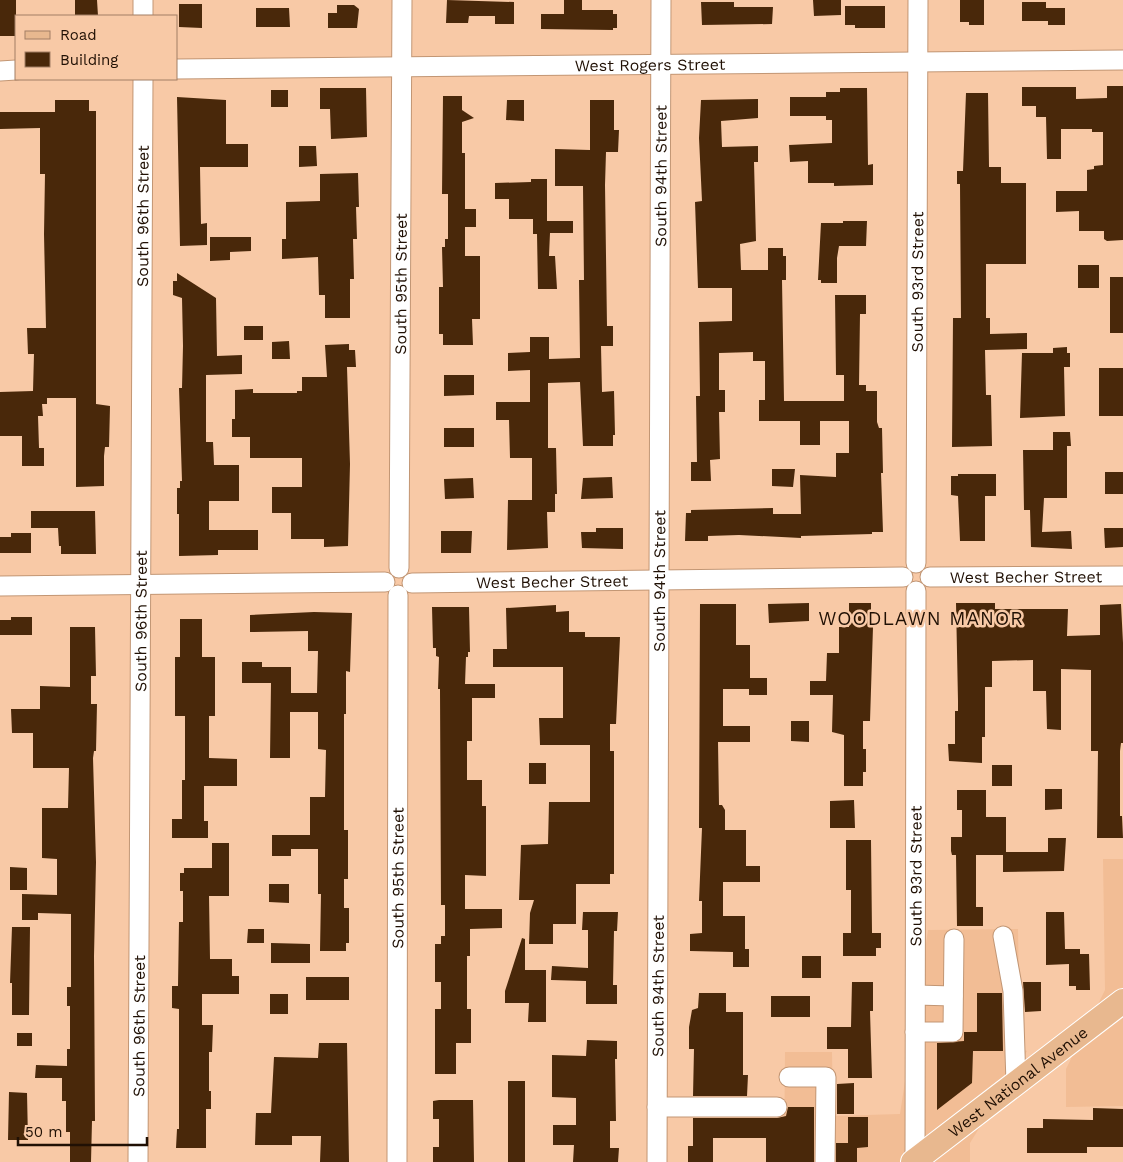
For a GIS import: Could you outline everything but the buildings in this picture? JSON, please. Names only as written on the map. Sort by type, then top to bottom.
[{"type":"main road","name":"West National Avenue","points":[[914,1162],[1123,1001]]},
{"type":"street","points":[[143,0],[143,15]]},
{"type":"street","name":"South 95th Street","points":[[397,1162],[399,587],[408,571],[398,568],[402,0]]},
{"type":"street","name":"South 94th Street","points":[[657,1162],[660,0]]},
{"type":"street","name":"South 93rd Street","points":[[916,563],[918,0]]},
{"type":"street","name":"West Rogers Street","points":[[178,68],[1123,60]]},
{"type":"street","points":[[0,70],[15,70]]},
{"type":"street","name":"South 96th Street","points":[[138,1162],[139,584],[143,80]]},
{"type":"street","points":[[916,563],[925,566],[930,577],[926,586],[916,590],[906,586],[902,577],[908,566],[916,563]]},
{"type":"street","name":"West Becher Street","points":[[930,577],[1123,576]]},
{"type":"street","name":"West Becher Street","points":[[0,586],[139,584],[399,587],[659,579],[902,577]]},
{"type":"street","name":"South 93rd Street","points":[[914,1162],[916,590]]},
{"type":"street","points":[[1003,936],[1013,991],[1016,1083]]},
{"type":"street","points":[[915,1032],[953,1032],[954,939]]},
{"type":"street","points":[[916,995],[953,996]]},
{"type":"street","points":[[789,1076],[826,1076],[826,1162]]},
{"type":"street","points":[[657,1107],[777,1107]]},
{"type":"shaded area","points":[[1103,859],[1123,859],[1123,1106],[1066,1107],[1066,1069],[1105,990]]},
{"type":"shaded area","points":[[1018,929],[1020,1049],[1027,1051],[970,1143],[970,1162],[784,1162],[785,1052],[832,1052],[833,1116],[900,1114],[928,930]]},
{"type":"district","name":"WOODLAWN MANOR","points":[[921,618]]}]
